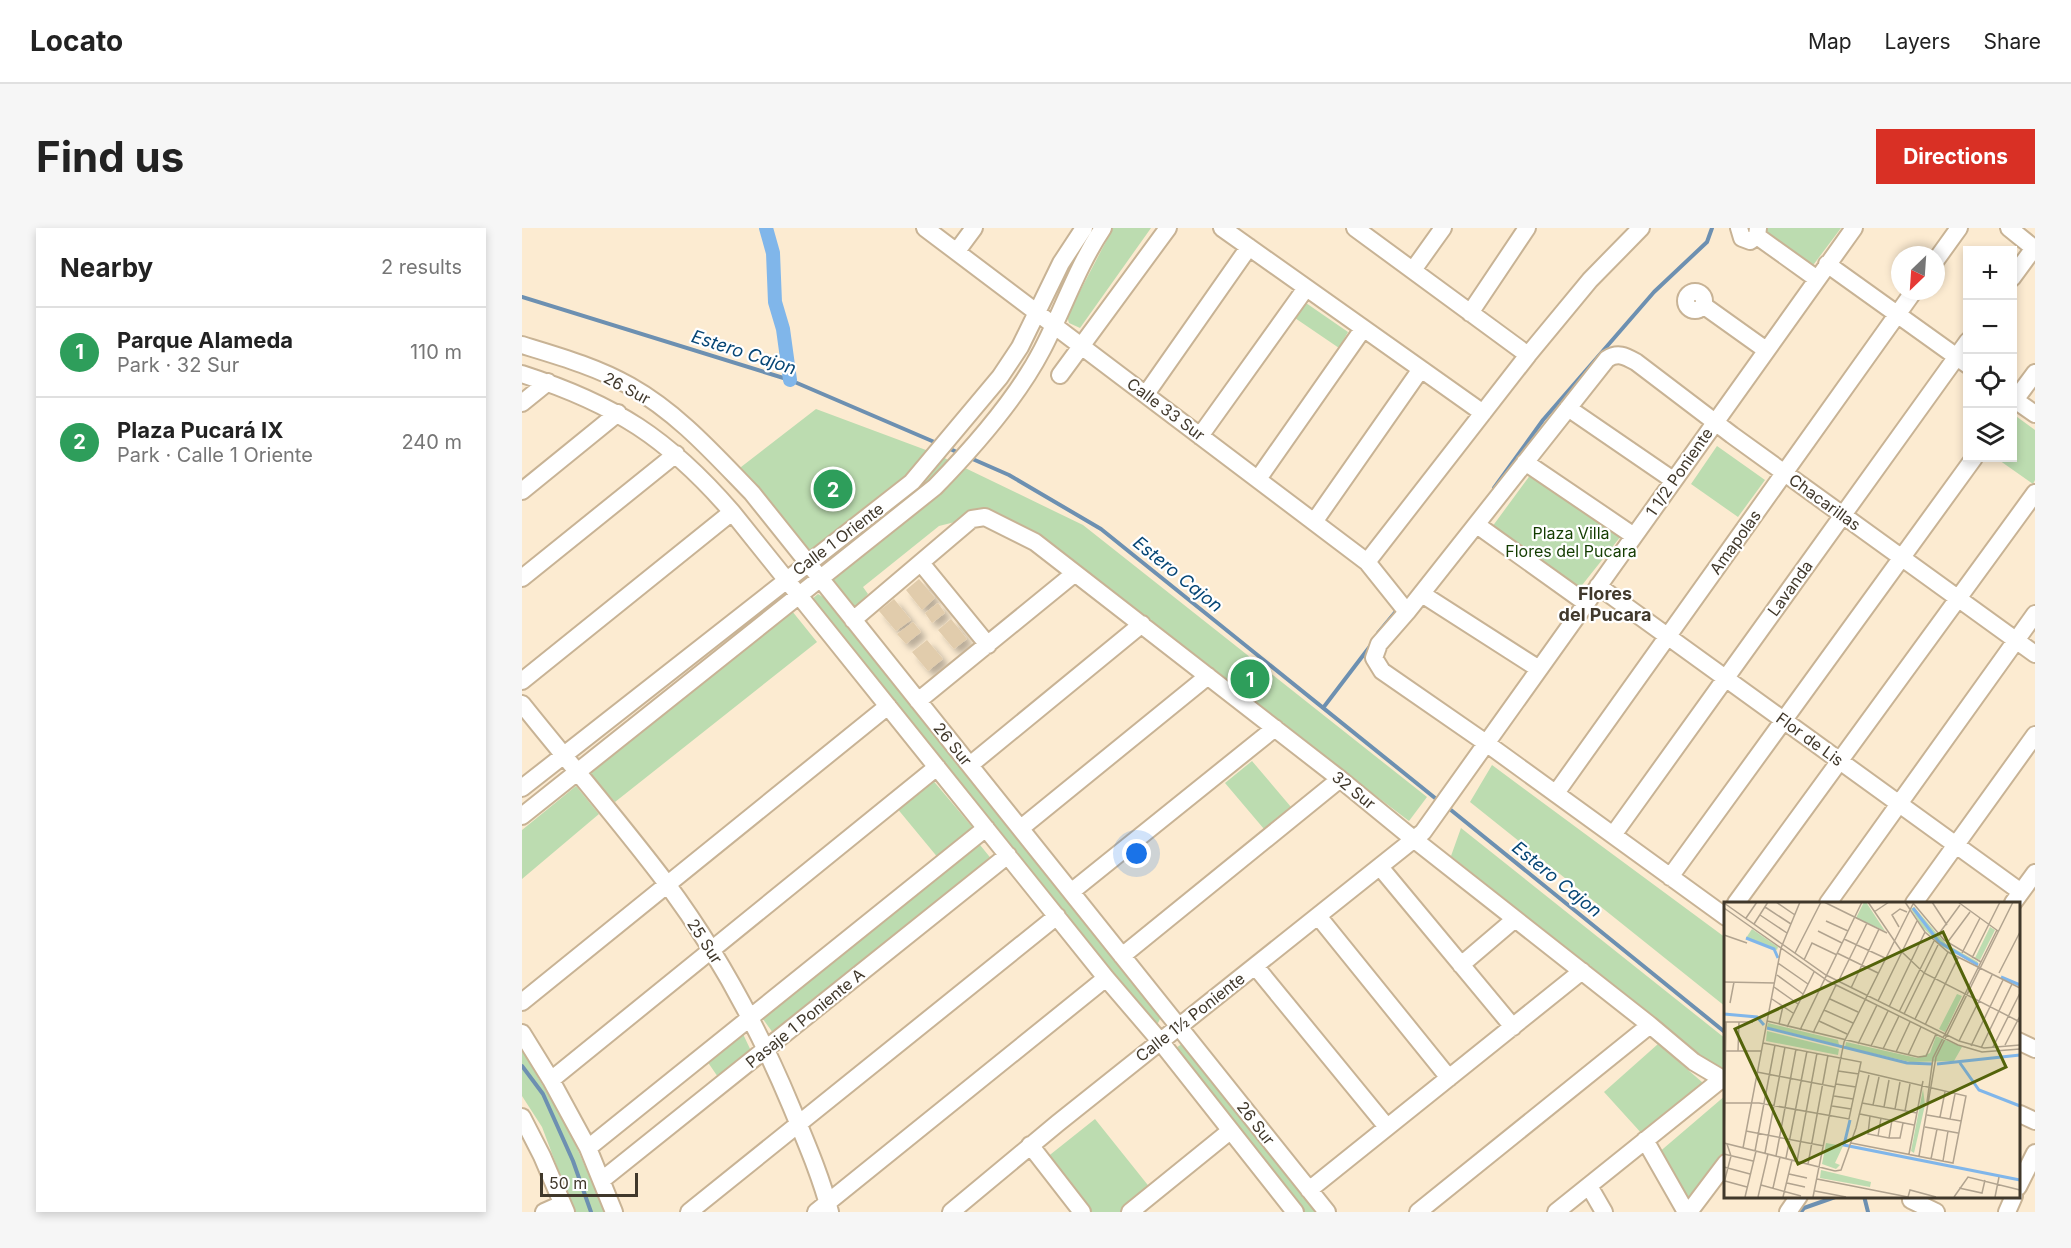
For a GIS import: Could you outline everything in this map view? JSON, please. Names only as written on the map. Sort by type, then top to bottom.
[{"type":"street","name":"Calle 33 Sur","points":[[925,228],[1037,310],[1367,562],[1402,606]]},
{"type":"street","points":[[957,251],[974,228]]},
{"type":"street","name":"Calle 1 Oriente","points":[[522,788],[785,579],[912,482],[1000,377],[1020,346],[1061,263],[1084,228]]},
{"type":"street","points":[[1054,324],[1078,270],[1103,228]]},
{"type":"street","points":[[1060,375],[1168,228]]},
{"type":"street","points":[[1222,228],[1483,413]]},
{"type":"street","points":[[1356,228],[1528,355]]},
{"type":"street","points":[[1413,270],[1443,228]]},
{"type":"street","points":[[1470,313],[1527,228]]},
{"type":"street","points":[[1367,562],[1528,355],[1590,280],[1641,228]]},
{"type":"street","points":[[1739,228],[1740,234],[1750,241],[1758,232],[1817,279]]},
{"type":"street","name":"1 1/2 Poniente","points":[[1430,822],[1854,228]]},
{"type":"street","points":[[1945,247],[1959,228]]},
{"type":"street","points":[[2009,228],[2034,249],[2017,272]]},
{"type":"street","points":[[1146,394],[1249,248]]},
{"type":"street","points":[[1827,264],[1962,361]]},
{"type":"street","points":[[1200,436],[1306,288]]},
{"type":"street","name":"Amapolas","points":[[1556,793],[1908,300]]},
{"type":"street","points":[[1703,305],[1766,350]]},
{"type":"street","name":"Calle 1 Oriente","points":[[522,816],[919,501],[948,474],[1030,372],[1054,324]]},
{"type":"street","points":[[1257,479],[1364,328]]},
{"type":"street","name":"26 Sur","points":[[522,345],[566,358],[628,384],[693,431],[752,493],[1328,1212]]},
{"type":"street","name":"Chacarillas","points":[[1568,408],[1607,359],[1614,355],[1627,357],[2035,654]]},
{"type":"street","name":"Lavanda","points":[[1613,835],[1843,515],[1962,361]]},
{"type":"street","points":[[1314,522],[1421,369]]},
{"type":"street","points":[[2017,397],[2035,373]]},
{"type":"street","name":"26 Sur","points":[[522,374],[587,397],[618,413],[653,436],[703,479],[732,512],[1106,978],[1160,1041],[1287,1209]]},
{"type":"street","points":[[522,403],[548,382]]},
{"type":"street","points":[[2017,403],[2035,414]]},
{"type":"street","points":[[1674,480],[1568,408],[1422,594],[1402,606],[1379,644],[1374,658],[1382,671],[1556,793],[1724,916]]},
{"type":"street","points":[[522,491],[618,413]]},
{"type":"street","points":[[522,578],[676,454]]},
{"type":"street","points":[[1525,462],[1634,536]]},
{"type":"street","points":[[1670,877],[1971,462]]},
{"type":"street","points":[[1737,902],[2035,493]]},
{"type":"street","points":[[522,681],[732,512]]},
{"type":"street","name":"32 Sur","points":[[921,563],[972,519],[985,517],[1023,534],[1340,779],[1694,1062],[1724,1079]]},
{"type":"street","points":[[1477,525],[1586,603]]},
{"type":"street","points":[[853,620],[921,563],[988,645]]},
{"type":"street","points":[[918,702],[1075,573]]},
{"type":"street","name":"Flor de Lis","points":[[1598,586],[1956,844],[2017,897]]},
{"type":"street","points":[[1422,594],[1539,669]]},
{"type":"street","points":[[1829,902],[2035,614]]},
{"type":"street","points":[[970,765],[1142,624]]},
{"type":"street","points":[[1021,828],[1208,676]]},
{"type":"street","name":"25 Sur","points":[[522,704],[667,884],[712,950],[767,1048],[798,1123],[824,1209]]},
{"type":"street","points":[[522,1002],[888,706]]},
{"type":"street","points":[[1071,892],[1275,728]]},
{"type":"street","points":[[1915,902],[2035,735]]},
{"type":"street","points":[[552,1080],[937,767]]},
{"type":"street","points":[[1122,956],[1340,779]]},
{"type":"street","name":"Calle 1½ Poniente","points":[[951,1212],[1029,1145],[1415,840],[1430,822]]},
{"type":"street","points":[[588,1148],[986,828]]},
{"type":"street","name":"Pasaje 1 Poniente A","points":[[602,1180],[1008,855]]},
{"type":"street","points":[[1380,867],[1513,1027]]},
{"type":"street","points":[[2017,897],[2035,873]]},
{"type":"street","points":[[689,1212],[1057,916]]},
{"type":"street","points":[[1318,916],[1449,1078]]},
{"type":"street","points":[[1461,965],[1515,919]]},
{"type":"street","points":[[1255,966],[1387,1127]]},
{"type":"street","points":[[1309,1190],[1582,971]]},
{"type":"street","points":[[824,1209],[1106,978]]},
{"type":"street","points":[[1418,1212],[1650,1025]]},
{"type":"street","points":[[522,1033],[552,1080],[588,1148],[615,1212]]},
{"type":"street","points":[[2020,1041],[2035,1048]]},
{"type":"street","points":[[1556,1212],[1724,1079]]},
{"type":"street","points":[[522,1117],[526,1134],[564,1208],[544,1212]]},
{"type":"street","points":[[1130,1212],[1230,1131]]},
{"type":"street","points":[[1645,1140],[1688,1212],[1724,1166]]},
{"type":"street","points":[[1029,1145],[1082,1212]]},
{"type":"street","points":[[2020,1185],[2035,1153]]},
{"type":"street","points":[[1589,1185],[1604,1212]]},
{"type":"street","points":[[1788,1212],[1798,1197]]},
{"type":"street","points":[[2007,1212],[2014,1197]]},
{"type":"street","points":[[1911,1200],[1932,1205]]},
{"type":"green space","points":[[1113,228],[1151,228],[1080,328],[1069,323],[1067,316]]},
{"type":"green space","points":[[1759,228],[1841,228],[1808,272]]},
{"type":"green space","points":[[1306,303],[1348,332],[1339,348],[1292,316],[1300,304]]},
{"type":"green space","points":[[816,409],[934,453],[1083,525],[1427,797],[1409,821],[1031,534],[959,521],[939,526],[863,587],[868,594],[854,609],[830,583],[938,493],[912,482],[801,560],[732,474]]},
{"type":"green space","points":[[2017,417],[2035,430],[2035,480],[2033,484],[2002,462],[2017,462]]},
{"type":"green space","points":[[1717,446],[1765,480],[1738,517],[1691,484]]},
{"type":"green space","name":"Plaza Villa Flores del Pucara","points":[[1531,474],[1621,536],[1579,589],[1492,527]]},
{"type":"green space","points":[[818,594],[823,597],[1159,1011],[1161,1017],[1158,1023],[1150,1022],[812,599]]},
{"type":"green space","points":[[792,611],[817,642],[615,802],[590,774]]},
{"type":"green space","points":[[1252,761],[1291,807],[1264,829],[1225,783]]},
{"type":"green space","points":[[1492,765],[1724,937],[1724,1005],[1470,802]]},
{"type":"green space","points":[[931,778],[974,829],[939,859],[896,807]]},
{"type":"green space","points":[[576,786],[599,814],[522,879],[522,830]]},
{"type":"green space","points":[[1461,828],[1724,1037],[1724,1074],[1451,856]]},
{"type":"green space","points":[[976,840],[993,861],[776,1037],[760,1015]]},
{"type":"green space","points":[[743,1034],[752,1053],[720,1080],[707,1061]]},
{"type":"green space","points":[[1183,1043],[1320,1212],[1303,1212],[1176,1048]]},
{"type":"green space","points":[[1658,1044],[1717,1095],[1653,1146],[1604,1092]]},
{"type":"green space","points":[[522,1050],[570,1132],[605,1212],[574,1212],[542,1127],[522,1096]]},
{"type":"green space","points":[[1724,1097],[1724,1159],[1689,1206],[1657,1154]]},
{"type":"green space","points":[[1095,1119],[1151,1189],[1122,1212],[1088,1212],[1046,1158]]},
{"type":"building","points":[[919,579],[935,598],[922,610],[906,590]]},
{"type":"building","points":[[894,599],[911,620],[896,631],[879,611]]},
{"type":"building","points":[[938,603],[945,613],[932,623],[925,613]]},
{"type":"building","points":[[951,619],[967,639],[954,649],[938,630]]},
{"type":"building","points":[[913,622],[921,632],[906,644],[897,634]]},
{"type":"building","points":[[927,640],[943,659],[928,671],[912,652]]},
{"type":"waterway","points":[[766,228],[773,253],[775,302],[783,329],[790,380]]},
{"type":"waterway","points":[[1494,488],[1543,420],[1654,292],[1707,242],[1712,228]]},
{"type":"waterway","name":"Estero Cajon","points":[[522,297],[790,380],[939,444]]},
{"type":"waterway","name":"Estero Cajon","points":[[946,447],[961,454]]},
{"type":"waterway","name":"Estero Cajon","points":[[968,457],[1009,475],[1101,529],[1440,802]]},
{"type":"waterway","points":[[1378,633],[1398,609]]},
{"type":"waterway","points":[[1323,708],[1371,645]]},
{"type":"waterway","name":"Estero Cajon","points":[[1446,806],[1724,1031]]},
{"type":"waterway","points":[[522,1066],[543,1094],[573,1161],[591,1212]]},
{"type":"waterway","points":[[1801,1212],[1804,1208],[1835,1197]]},
{"type":"waterway","name":"Estero Cajon","points":[[1864,1197],[1868,1212]]},
{"type":"place","name":"Plaza Pucará IX","points":[[833,489]]},
{"type":"place","name":"Parque Alameda","points":[[1250,679]]},
{"type":"district","name":"Flores del Pucara","points":[[1605,604]]}]
